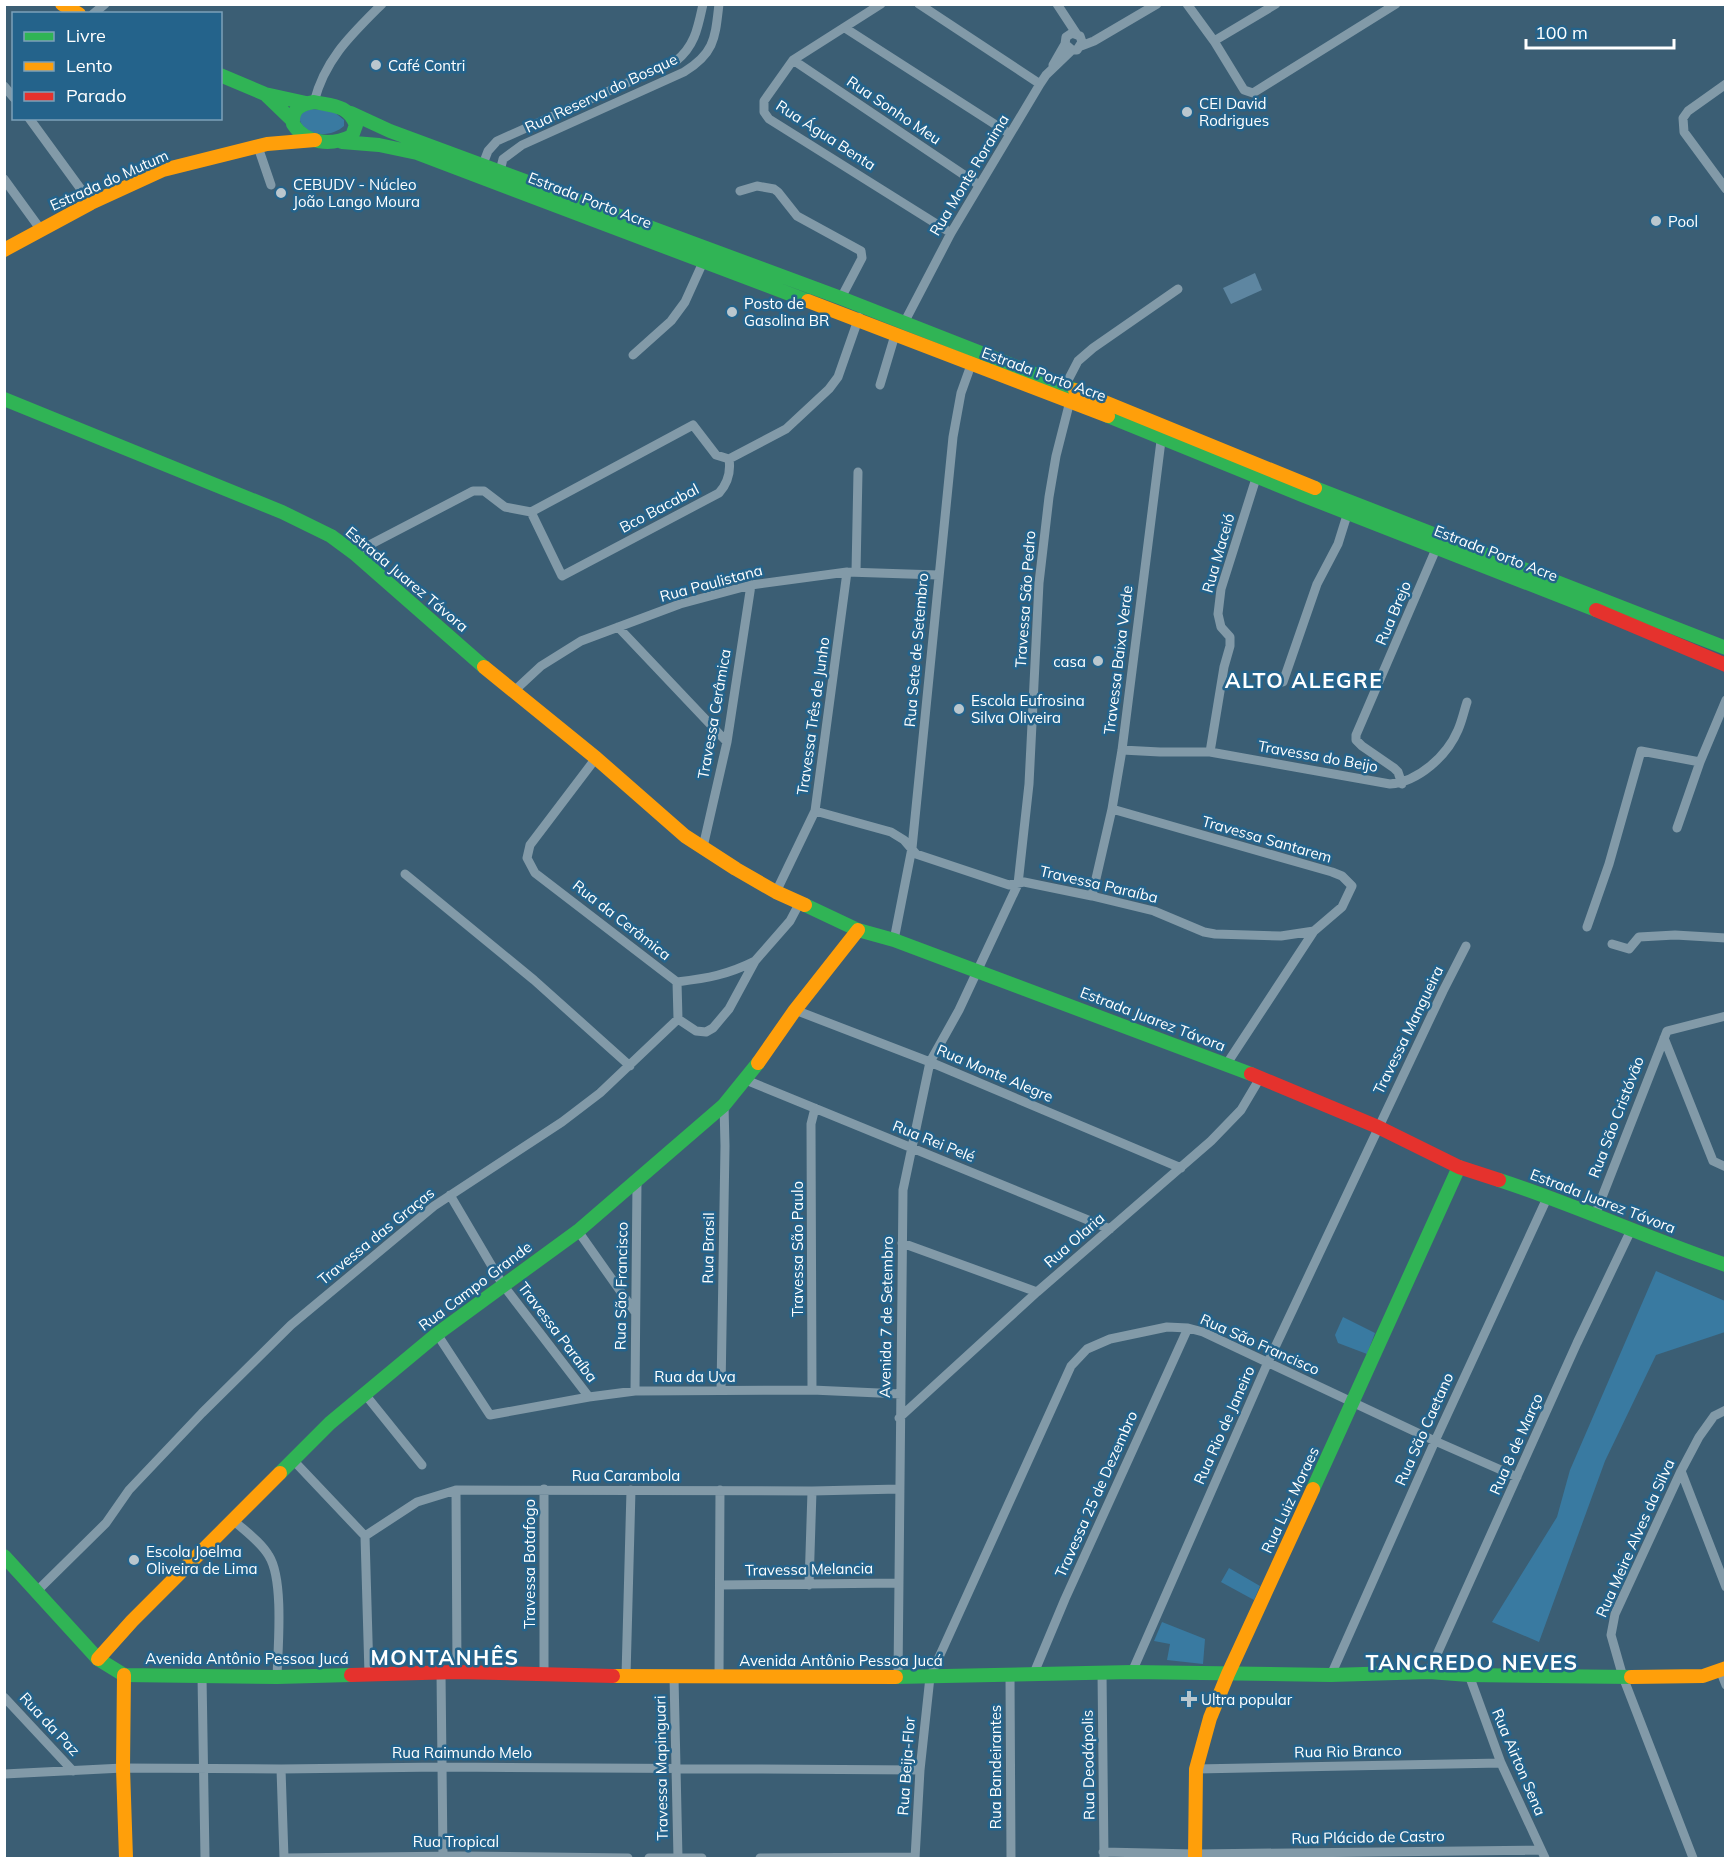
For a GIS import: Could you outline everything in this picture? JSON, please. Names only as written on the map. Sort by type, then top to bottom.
[{"type":"street","points":[[62,4],[76,12]]},
{"type":"street","points":[[292,122],[295,109],[310,102],[331,60],[381,4]]},
{"type":"street","name":"Rua Reserva do Bosque","points":[[483,164],[497,141],[665,66],[685,54],[694,40],[703,4]]},
{"type":"street","points":[[694,40],[713,45],[719,4]]},
{"type":"street","name":"Rua Água Benta","points":[[880,4],[793,60],[764,101],[764,112],[769,119],[951,233]]},
{"type":"street","points":[[919,4],[1040,84]]},
{"type":"street","points":[[1057,4],[1068,19],[1074,41],[1094,41],[1157,4]]},
{"type":"street","points":[[1187,4],[1248,93],[1256,93],[1395,4]]},
{"type":"street","points":[[1214,41],[1276,4]]},
{"type":"street","points":[[700,18],[717,20]]},
{"type":"street","points":[[845,28],[1010,134]]},
{"type":"street","name":"Rua Monte Roraima","points":[[904,323],[979,184],[1040,84],[1074,41]]},
{"type":"street","name":"Rua Reserva do Bosque","points":[[500,171],[503,159],[511,152],[684,72],[695,65],[713,45]]},
{"type":"street","name":"Rua Sonho Meu","points":[[793,60],[979,184]]},
{"type":"street","points":[[222,76],[265,94],[342,108],[355,118],[355,131],[352,136],[342,142],[315,140],[300,134],[292,122],[265,94]]},
{"type":"street","points":[[1725,84],[1688,111],[1683,118],[1684,132],[1725,189]]},
{"type":"street","name":"Estrada Porto Acre","points":[[351,113],[390,131],[841,298],[1065,386],[1163,432],[1439,543],[1725,665]]},
{"type":"street","points":[[30,120],[91,203]]},
{"type":"street","name":"Estrada do Mutum","points":[[262,146],[292,122]]},
{"type":"street","name":"Estrada do Mutum","points":[[4,250],[91,203],[163,170],[247,148],[315,140]]},
{"type":"street","name":"Estrada Porto Acre","points":[[342,142],[379,145],[417,153],[704,260],[971,365],[1163,432]]},
{"type":"street","points":[[262,146],[271,185]]},
{"type":"street","points":[[4,179],[41,230]]},
{"type":"street","points":[[740,191],[757,186],[774,189],[797,216],[861,250],[862,258],[841,298]]},
{"type":"street","points":[[633,355],[671,321],[685,302],[704,260]]},
{"type":"street","points":[[1065,386],[1078,362],[1092,348],[1178,289]]},
{"type":"street","points":[[354,553],[473,490],[484,491],[505,507],[531,512],[693,425],[716,455],[729,459],[786,429],[829,389],[838,377],[863,307]]},
{"type":"street","points":[[880,386],[895,335]]},
{"type":"street","name":"Rua Sete de Setembro","points":[[894,940],[912,848],[953,437],[961,393],[976,351]]},
{"type":"street","name":"Estrada Juarez Távora","points":[[4,399],[282,513],[331,536],[354,553],[513,692],[596,758],[685,836],[776,892],[858,930],[894,940],[1170,1042],[1260,1078],[1378,1127],[1459,1167],[1548,1196],[1693,1254],[1725,1264]]},
{"type":"street","name":"Travessa São Pedro","points":[[976,971],[1018,884],[1029,784],[1039,583],[1049,497],[1056,456],[1070,401]]},
{"type":"street","name":"Travessa Baixa Verde","points":[[1092,896],[1112,809],[1122,750],[1163,432]]},
{"type":"street","name":"Bco Bacabal","points":[[531,512],[562,576],[719,493],[727,479],[730,468],[729,459]]},
{"type":"street","name":"Estrada Porto Acre","points":[[1259,471],[1348,512],[1725,648]]},
{"type":"street","name":"Rua Maceió","points":[[1210,752],[1224,667],[1230,646],[1230,637],[1221,627],[1218,614],[1221,589],[1259,471]]},
{"type":"street","name":"Travessa Três de Junho","points":[[776,892],[815,811],[851,572],[858,472]]},
{"type":"street","points":[[1283,682],[1317,584],[1338,544],[1348,512]]},
{"type":"street","name":"Rua Brejo","points":[[1402,784],[1398,772],[1362,746],[1356,740],[1356,735],[1439,543]]},
{"type":"street","name":"Rua Paulistana","points":[[513,692],[561,651],[600,632],[680,604],[751,585],[851,572],[938,576]]},
{"type":"street","name":"Travessa Cerâmica","points":[[703,847],[726,742],[751,585]]},
{"type":"street","points":[[618,627],[726,742]]},
{"type":"street","points":[[1677,828],[1725,700]]},
{"type":"street","points":[[1402,784],[1423,771],[1450,744],[1459,729],[1467,702]]},
{"type":"street","name":"Travessa do Beijo","points":[[1122,750],[1210,752],[1390,784],[1402,784]]},
{"type":"street","points":[[1587,927],[1609,864],[1641,751],[1700,762]]},
{"type":"street","name":"Rua da Cerâmica","points":[[596,758],[530,845],[527,853],[529,863],[535,873],[677,982]]},
{"type":"street","name":"Travessa Santarem","points":[[1112,809],[1342,876],[1352,886],[1342,907],[1314,931]]},
{"type":"street","name":"Travessa Paraíba","points":[[815,811],[891,832],[912,848],[916,854],[1009,885],[1024,882],[1092,896],[1154,911],[1204,932],[1281,936],[1314,931]]},
{"type":"street","points":[[405,874],[534,980],[630,1066]]},
{"type":"street","points":[[755,961],[735,971],[710,978],[677,982],[678,1019],[696,1031],[706,1032],[713,1028],[729,1009],[755,961],[790,921],[800,904]]},
{"type":"street","name":"Rua Campo Grande","points":[[99,1659],[132,1621],[330,1423],[437,1334],[578,1231],[724,1106],[858,930]]},
{"type":"street","points":[[1226,1065],[1314,931]]},
{"type":"street","points":[[1612,944],[1629,949],[1639,937],[1675,935],[1725,938]]},
{"type":"street","name":"Travessa Mangueira","points":[[1378,1127],[1466,946]]},
{"type":"street","name":"Avenida 7 de Setembro","points":[[898,1677],[903,1190],[930,1062],[959,1010],[976,971]]},
{"type":"street","name":"Rua Monte Alegre","points":[[795,1010],[930,1062],[1181,1168]]},
{"type":"street","points":[[1725,1016],[1666,1035],[1713,1161],[1725,1167]]},
{"type":"street","name":"Travessa das Graças","points":[[37,1592],[106,1523],[125,1496],[202,1413],[291,1325],[434,1206],[562,1122],[600,1093],[678,1019]]},
{"type":"street","name":"Rua São Cristóvão","points":[[1595,1215],[1666,1035]]},
{"type":"street","name":"Rua Olaria","points":[[899,1418],[1037,1292],[1225,1128],[1241,1110],[1260,1078]]},
{"type":"street","name":"Rua Rei Pelé","points":[[746,1080],[1110,1229]]},
{"type":"street","name":"Rua Brasil","points":[[721,1390],[724,1106]]},
{"type":"street","name":"Travessa São Paulo","points":[[812,1390],[811,1124],[815,1108]]},
{"type":"street","name":"Rua Rio de Janeiro","points":[[1131,1672],[1268,1362],[1378,1127]]},
{"type":"street","name":"Rua Luiz Moraes","points":[[1195,1856],[1196,1769],[1210,1718],[1459,1167]]},
{"type":"street","name":"Rua São Francisco","points":[[635,1391],[637,1182]]},
{"type":"street","name":"Travessa Paraíba","points":[[450,1195],[503,1285],[589,1397]]},
{"type":"street","name":"Rua São Caetano","points":[[1331,1675],[1434,1441],[1548,1196]]},
{"type":"street","name":"Rua 8 de Março","points":[[1429,1672],[1632,1228]]},
{"type":"street","points":[[578,1231],[635,1312]]},
{"type":"street","points":[[902,1243],[1037,1292]]},
{"type":"street","name":"Rua São Francisco","points":[[930,1677],[1071,1366],[1087,1349],[1110,1338],[1167,1327],[1188,1328],[1203,1332],[1517,1478]]},
{"type":"street","name":"Travessa 25 de Dezembro","points":[[1034,1673],[1065,1599],[1188,1328]]},
{"type":"street","name":"Rua da Uva","points":[[437,1334],[490,1415],[635,1391],[812,1390],[901,1394]]},
{"type":"street","points":[[364,1393],[422,1465]]},
{"type":"street","name":"Rua Meire Alves da Silva","points":[[1693,1858],[1623,1677],[1611,1635],[1612,1623],[1681,1471],[1706,1424],[1725,1410]]},
{"type":"street","points":[[293,1460],[365,1536],[369,1674]]},
{"type":"street","points":[[1681,1471],[1725,1587]]},
{"type":"street","name":"Travessa Botafogo","points":[[544,1489],[544,1674]]},
{"type":"street","name":"Rua Carambola","points":[[365,1536],[417,1502],[456,1490],[812,1491],[899,1489]]},
{"type":"street","points":[[456,1490],[457,1672]]},
{"type":"street","points":[[626,1676],[632,1490]]},
{"type":"street","points":[[719,1677],[720,1490]]},
{"type":"street","points":[[809,1585],[812,1491]]},
{"type":"street","points":[[233,1520],[268,1554],[276,1570],[278,1677]]},
{"type":"street","points":[[4,1556],[99,1659],[124,1675],[123,1768],[126,1858]]},
{"type":"street","name":"Travessa Melancia","points":[[720,1585],[898,1582]]},
{"type":"street","points":[[1723,1669],[1725,1685]]},
{"type":"street","name":"Avenida Antônio Pessoa Jucá","points":[[124,1675],[278,1677],[457,1672],[674,1677],[930,1677],[1102,1672],[1331,1675],[1429,1672],[1469,1675],[1623,1677],[1703,1676],[1723,1669]]},
{"type":"street","name":"Rua Deodápolis","points":[[1102,1672],[1104,1855]]},
{"type":"street","points":[[441,1673],[443,1856]]},
{"type":"street","name":"Rua Airton Sena","points":[[1469,1675],[1501,1763],[1543,1854]]},
{"type":"street","points":[[202,1676],[206,1858]]},
{"type":"street","name":"Rua Bandeirantes","points":[[1010,1676],[1011,1858]]},
{"type":"street","name":"Travessa Mapinguari","points":[[674,1677],[678,1858]]},
{"type":"street","name":"Rua Beija-Flor","points":[[915,1858],[920,1770],[930,1677]]},
{"type":"street","name":"Rua da Paz","points":[[4,1697],[73,1771]]},
{"type":"street","name":"Rua Rio Branco","points":[[1196,1769],[1501,1763]]},
{"type":"street","name":"Rua Raimundo Melo","points":[[4,1774],[123,1768],[442,1767],[920,1770]]},
{"type":"street","points":[[281,1769],[284,1858]]},
{"type":"street","name":"Rua Plácido de Castro","points":[[1104,1855],[1543,1854]]},
{"type":"street","name":"Rua Tropical","points":[[284,1858],[443,1856],[628,1858]]},
{"type":"street","points":[[649,1858],[702,1858]]},
{"type":"street","points":[[760,1858],[915,1858]]},
{"type":"shaded area","points":[[311,109],[333,111],[344,120],[344,126],[325,134],[306,129],[299,117],[303,112]]},
{"type":"shaded area","points":[[1255,273],[1262,290],[1231,304],[1223,288]]},
{"type":"shaded area","points":[[1656,1271],[1725,1301],[1725,1332],[1656,1355],[1605,1461],[1539,1642],[1492,1622],[1557,1517],[1570,1470]]},
{"type":"shaded area","points":[[1343,1317],[1375,1333],[1367,1354],[1338,1343],[1335,1335]]},
{"type":"shaded area","points":[[1229,1568],[1260,1586],[1254,1600],[1221,1582]]},
{"type":"shaded area","points":[[1162,1622],[1205,1639],[1203,1664],[1167,1660],[1170,1644],[1154,1641]]},
{"type":"traffic: fast","points":[[222,76],[265,94],[306,103]]},
{"type":"traffic: fast","points":[[265,94],[292,120]]},
{"type":"traffic: fast","points":[[314,102],[340,108],[349,114],[356,125],[352,136],[328,142],[312,139],[298,131],[293,124],[296,111],[301,106],[314,102]]},
{"type":"traffic: fast","points":[[351,113],[390,131],[841,298],[1075,390]]},
{"type":"traffic: fast","points":[[342,142],[379,145],[417,153],[808,301]]},
{"type":"traffic: fast","points":[[4,399],[282,512],[331,536],[354,553],[484,667]]},
{"type":"traffic: fast","points":[[1108,416],[1596,610]]},
{"type":"traffic: fast","points":[[1315,488],[1726,648]]},
{"type":"traffic: fast","points":[[805,905],[858,930],[894,940],[1251,1074]]},
{"type":"traffic: fast","points":[[280,1473],[330,1423],[437,1334],[578,1231],[724,1105],[758,1063]]},
{"type":"traffic: fast","points":[[1313,1489],[1459,1167]]},
{"type":"traffic: fast","points":[[1499,1180],[1726,1265]]},
{"type":"traffic: fast","points":[[4,1556],[98,1659],[124,1675],[277,1677],[351,1675]]},
{"type":"traffic: fast","points":[[896,1677],[1132,1672],[1331,1675],[1429,1672],[1469,1675],[1631,1677]]},
{"type":"traffic: slow","points":[[62,4],[76,12]]},
{"type":"traffic: slow","points":[[4,250],[91,203],[163,170],[267,144],[315,140]]},
{"type":"traffic: slow","points":[[808,301],[1108,416]]},
{"type":"traffic: slow","points":[[1075,390],[1315,488]]},
{"type":"traffic: slow","points":[[484,667],[596,758],[685,836],[736,869],[776,892],[805,905]]},
{"type":"traffic: slow","points":[[758,1063],[795,1010],[858,930]]},
{"type":"traffic: slow","points":[[98,1659],[132,1621],[280,1473]]},
{"type":"traffic: slow","points":[[1195,1858],[1196,1769],[1210,1718],[1313,1489]]},
{"type":"traffic: slow","points":[[1631,1677],[1703,1676],[1726,1668]]},
{"type":"traffic: slow","points":[[124,1675],[123,1768],[126,1858]]},
{"type":"traffic: slow","points":[[613,1676],[896,1677]]},
{"type":"traffic: jam","points":[[1596,610],[1726,665]]},
{"type":"traffic: jam","points":[[1251,1074],[1378,1127],[1459,1167],[1499,1180]]},
{"type":"traffic: jam","points":[[351,1675],[457,1672],[613,1676]]},
{"type":"place","name":"Café Contri","points":[[376,65]]},
{"type":"place","name":"CEI David Rodrigues","points":[[1187,112]]},
{"type":"place","name":"CEBUDV - Núcleo João Lango Moura","points":[[281,193]]},
{"type":"place","name":"Pool","points":[[1656,221]]},
{"type":"place","name":"Posto de Gasolina BR","points":[[732,312]]},
{"type":"place","name":"casa","points":[[1098,661]]},
{"type":"place","name":"Escola Eufrosina Silva Oliveira","points":[[959,709]]},
{"type":"place","name":"Escola Joelma Oliveira de Lima","points":[[134,1560]]},
{"type":"place","name":"Ultra popular","points":[[1189,1699]]},
{"type":"district","name":"ALTO ALEGRE","points":[[1304,680]]},
{"type":"district","name":"MONTANHÊS","points":[[445,1657]]},
{"type":"district","name":"TANCREDO NEVES","points":[[1472,1662]]}]
